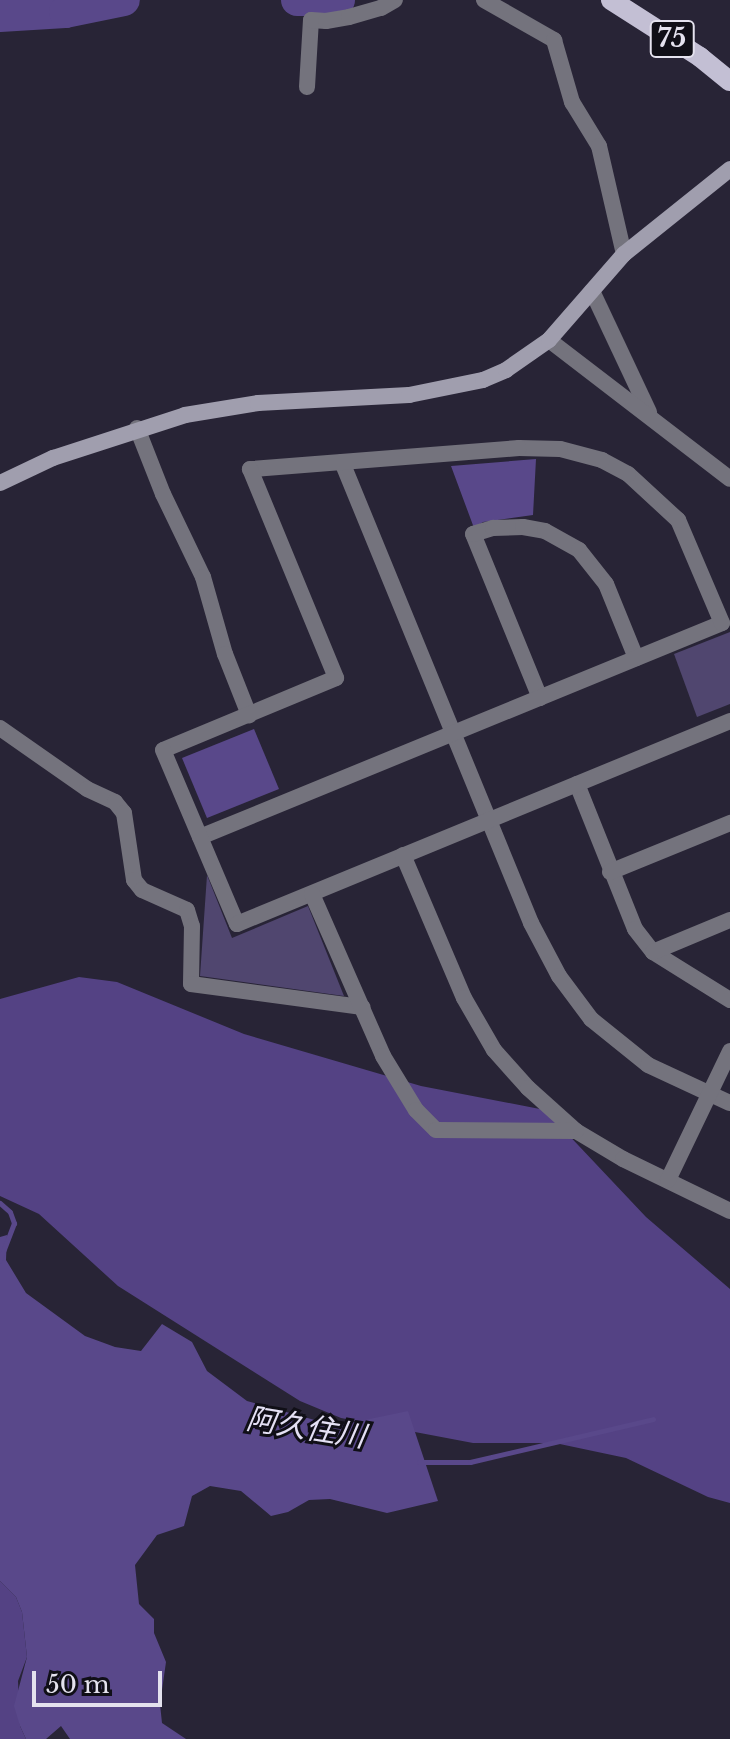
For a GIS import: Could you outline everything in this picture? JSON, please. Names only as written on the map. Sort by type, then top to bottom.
[{"type":"main road","name":"75","points":[[611,0],[700,57],[730,81]]},
{"type":"street","points":[[307,87],[311,20],[349,17],[381,8],[395,0]]},
{"type":"street","points":[[484,0],[554,40],[572,102],[599,146],[624,254]]},
{"type":"street","points":[[0,483],[53,458],[137,428],[185,415],[258,403],[409,395],[461,388],[506,370],[549,340],[624,254],[730,169]]},
{"type":"street","points":[[592,291],[651,416]]},
{"type":"street","points":[[549,340],[730,479]]},
{"type":"street","points":[[137,428],[163,494],[203,577],[225,654],[249,715]]},
{"type":"street","points":[[200,837],[722,623],[678,520],[628,474],[602,460],[560,449],[519,448],[250,469],[336,678],[163,750],[200,837],[237,924],[730,721]]},
{"type":"street","points":[[342,462],[531,923],[559,976],[591,1019],[648,1065],[730,1103]]},
{"type":"street","points":[[540,698],[473,534],[493,528],[523,527],[545,531],[579,550],[606,584],[636,658]]},
{"type":"street","points":[[0,728],[87,789],[115,802],[124,813],[134,880],[142,890],[187,910],[192,926],[191,984],[362,1007]]},
{"type":"street","points":[[577,784],[635,929],[653,952],[730,1000]]},
{"type":"street","points":[[610,872],[730,823]]},
{"type":"street","points":[[403,855],[464,998],[494,1050],[528,1088],[576,1131],[730,1211]]},
{"type":"street","points":[[312,894],[383,1056],[408,1096],[436,1130],[576,1131]]},
{"type":"street","points":[[653,952],[730,920]]},
{"type":"street","points":[[668,1180],[730,1051]]},
{"type":"shaded area","points":[[730,632],[730,704],[697,717],[674,654]]},
{"type":"shaded area","points":[[207,875],[232,938],[308,906],[344,996],[200,976]]},
{"type":"shaded area","points":[[79,977],[117,982],[244,1034],[421,1086],[545,1110],[646,1217],[730,1289],[730,1503],[708,1497],[626,1458],[555,1443],[473,1443],[341,1418],[300,1401],[118,1286],[39,1214],[0,1196],[0,999]]},
{"type":"shaded area","points":[[0,1581],[16,1597],[22,1612],[27,1657],[18,1681],[20,1726],[26,1739],[0,1739]]},
{"type":"water","points":[[536,459],[533,515],[483,522],[474,528],[451,466]]},
{"type":"water","points":[[254,729],[279,789],[207,818],[182,758]]},
{"type":"water","points":[[7,1235],[6,1260],[26,1293],[85,1336],[115,1347],[141,1351],[162,1324],[192,1342],[207,1371],[247,1401],[336,1426],[408,1411],[438,1501],[387,1513],[330,1499],[309,1500],[288,1512],[271,1516],[241,1491],[210,1486],[192,1496],[184,1526],[157,1535],[135,1565],[139,1604],[154,1619],[154,1633],[166,1662],[160,1704],[162,1723],[186,1739],[70,1739],[61,1726],[46,1739],[26,1739],[20,1726],[14,1706],[27,1657],[22,1612],[16,1597],[0,1581],[0,1237]]},
{"type":"waterway","points":[[0,16],[65,12],[124,0]]},
{"type":"waterway","points":[[297,0],[339,0]]},
{"type":"waterway","name":"阿久住川","points":[[0,1203],[10,1212],[14,1223],[0,1260]]},
{"type":"waterway","name":"阿久住川","points":[[419,1462],[470,1462],[653,1419]]}]
